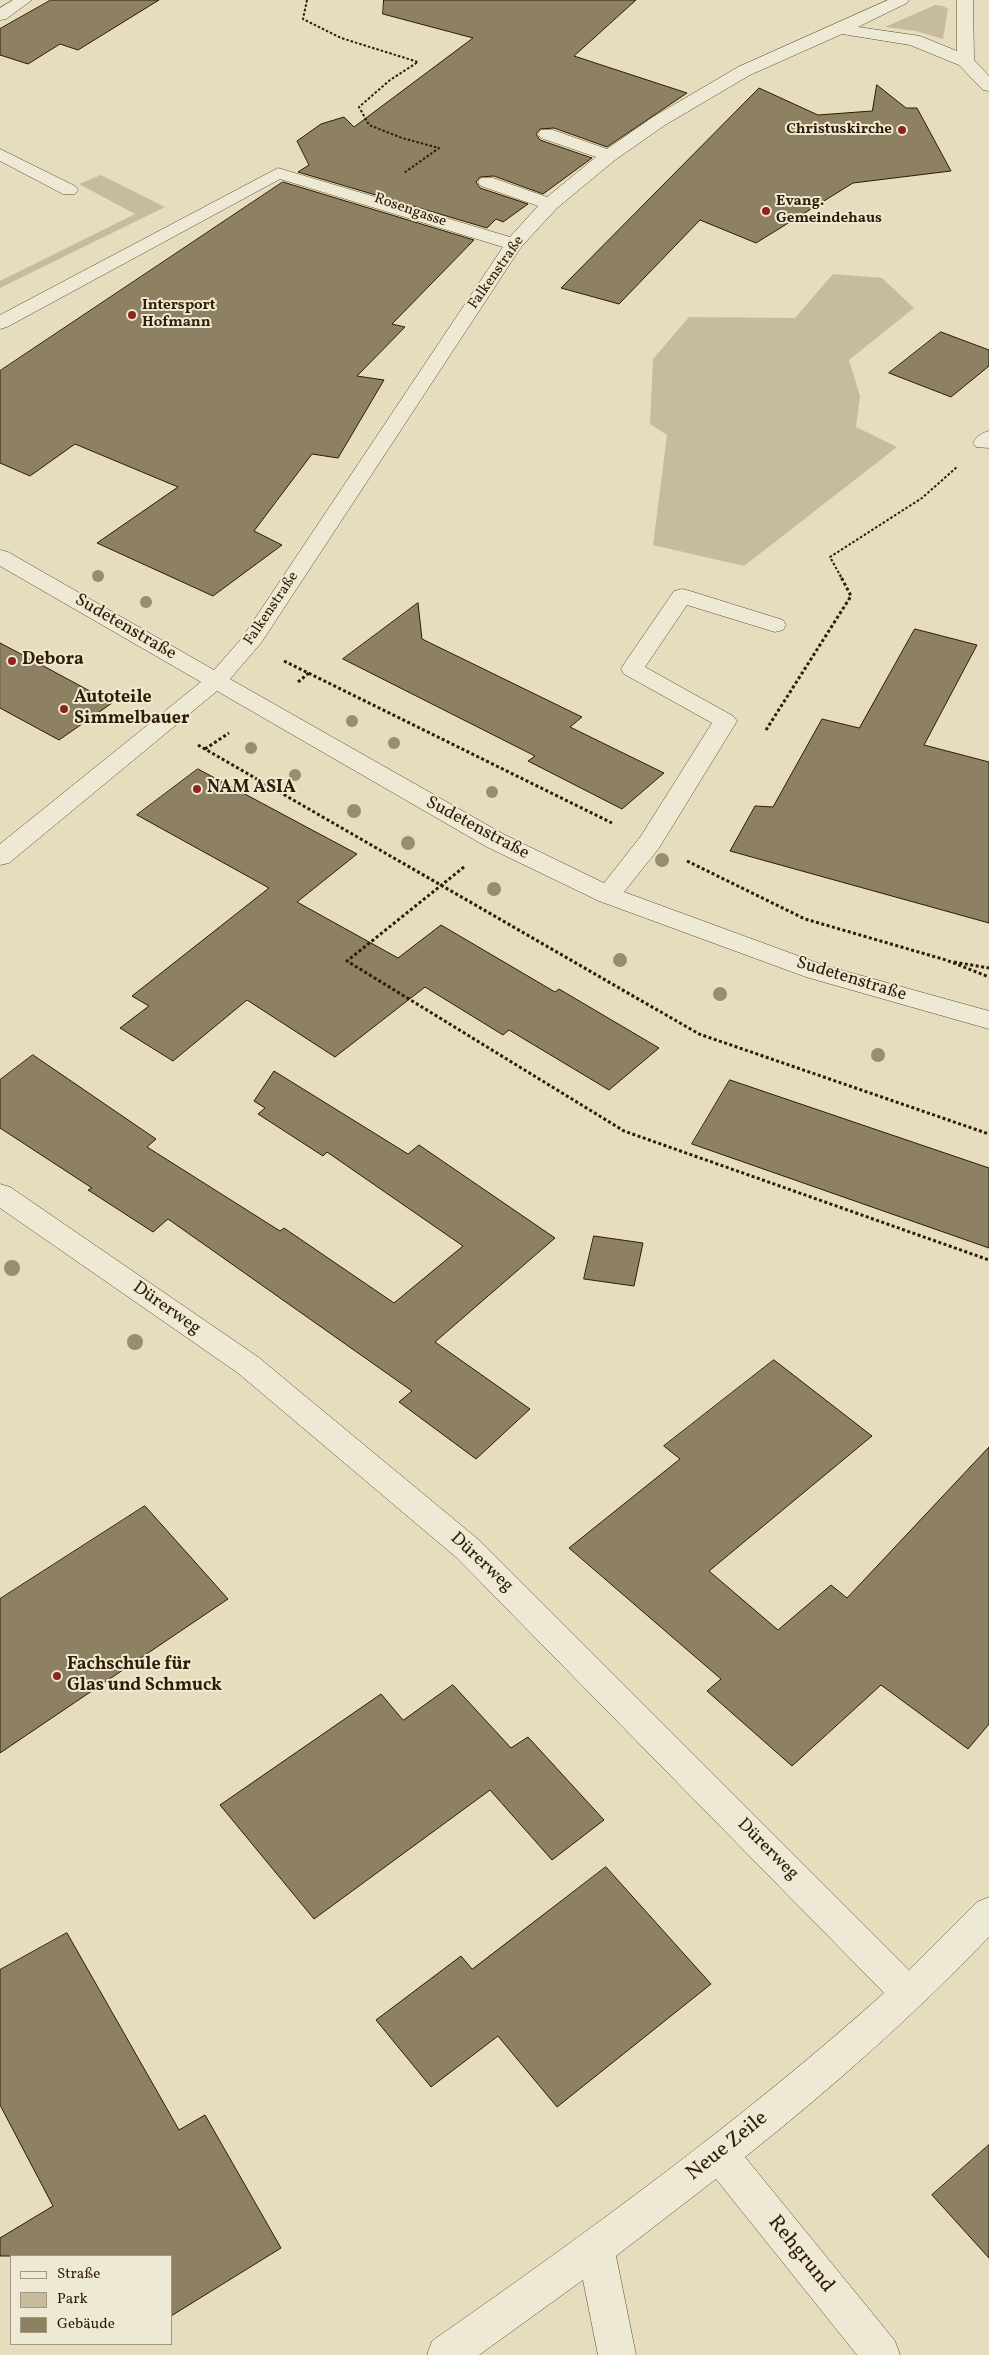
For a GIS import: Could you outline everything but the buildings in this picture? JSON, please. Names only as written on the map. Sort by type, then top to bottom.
[{"type":"street","points":[[0,15],[24,0]]},
{"type":"street","name":"Falkenstraße","points":[[0,858],[217,680],[250,643],[514,244],[550,204],[610,156],[659,121],[744,71],[901,0]]},
{"type":"street","points":[[965,0],[965,61]]},
{"type":"street","points":[[840,29],[914,40],[965,61],[989,86]]},
{"type":"street","points":[[548,134],[610,156]]},
{"type":"street","points":[[0,154],[68,190]]},
{"type":"street","points":[[0,323],[194,220],[278,172],[367,200]]},
{"type":"street","points":[[487,182],[550,204]]},
{"type":"street","name":"Rosengasse","points":[[367,200],[514,244]]},
{"type":"street","name":"Sudetenstraße","points":[[0,557],[496,841],[608,895],[815,971],[989,1020]]},
{"type":"street","points":[[608,895],[650,842],[725,721],[632,669],[682,596],[775,625]]},
{"type":"street","name":"Dürerweg","points":[[0,1194],[248,1365],[468,1549],[909,1994]]},
{"type":"street","name":"Neue Zeile","points":[[446,2355],[596,2249],[720,2155],[909,1994],[989,1913]]},
{"type":"street","name":"Rehgrund","points":[[720,2155],[881,2355]]},
{"type":"street","points":[[596,2249],[617,2355]]},
{"type":"path","name":"Rosengasse","points":[[307,0],[303,19],[341,38],[418,62],[390,80],[359,107],[369,125],[402,138],[440,148],[367,200]]},
{"type":"path","points":[[762,736],[851,596],[830,557],[922,498],[986,440]]},
{"type":"path","points":[[162,725],[699,1034],[989,1134]]},
{"type":"path","points":[[496,841],[347,961],[624,1131],[989,1260]]},
{"type":"path","points":[[946,960],[989,968]]},
{"type":"green space","points":[[935,5],[948,9],[943,39],[916,31],[885,27]]},
{"type":"green space","points":[[101,175],[165,207],[0,288],[0,281],[135,214],[79,184]]},
{"type":"green space","points":[[833,274],[882,278],[914,308],[849,360],[860,396],[856,427],[897,447],[744,566],[653,545],[667,435],[650,424],[653,359],[689,317],[795,318]]},
{"type":"place","name":"Christuskirche","points":[[902,130]]},
{"type":"place","name":"Evang. Gemeindehaus","points":[[766,211]]},
{"type":"place","name":"Intersport Hofmann","points":[[132,315]]},
{"type":"place","name":"Debora","points":[[12,661]]},
{"type":"place","name":"Autoteile Simmelbauer","points":[[64,709]]},
{"type":"place","name":"NAM ASIA","points":[[197,789]]},
{"type":"place","name":"Fachschule für Glas und Schmuck","points":[[57,1676]]}]
